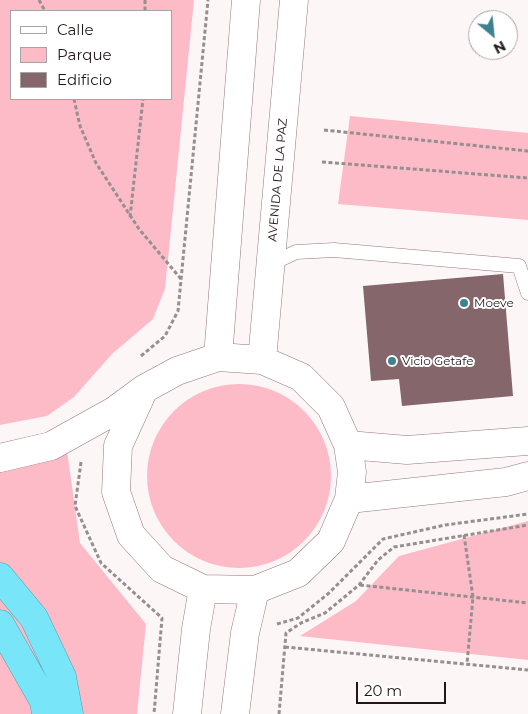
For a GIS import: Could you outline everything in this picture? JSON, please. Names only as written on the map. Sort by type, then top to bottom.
[{"type":"highway","points":[[0,577],[34,618],[62,677],[69,714]]},
{"type":"highway","points":[[0,624],[44,701],[46,714]]},
{"type":"street","points":[[218,357],[246,0]]},
{"type":"street","name":"AVENIDA DE LA PAZ","points":[[262,360],[294,0]]},
{"type":"street","points":[[0,458],[51,446],[114,411],[144,389],[177,370],[218,357],[262,360],[301,377],[331,407],[348,445],[352,472],[349,499],[331,541],[298,573],[255,590],[203,589],[162,569],[131,535],[116,492],[118,446],[144,389]]},
{"type":"street","points":[[348,445],[407,450],[527,439]]},
{"type":"street","points":[[349,499],[506,482],[528,476]]},
{"type":"street","points":[[187,714],[196,629],[203,589]]},
{"type":"street","points":[[235,714],[245,633],[255,590]]},
{"type":"lane","points":[[271,264],[296,252],[334,250],[519,266],[528,293]]},
{"type":"path","points":[[74,100],[80,126],[96,163],[130,217],[181,279]]},
{"type":"path","points":[[130,217],[143,100]]},
{"type":"path","points":[[324,130],[528,151]]},
{"type":"path","points":[[322,162],[528,178]]},
{"type":"path","points":[[245,633],[298,618],[329,593],[384,539],[445,524],[528,514]]},
{"type":"path","points":[[279,714],[286,633],[301,623],[324,613],[359,585],[378,560],[394,547],[528,525]]},
{"type":"path","points":[[464,535],[472,597],[467,664]]},
{"type":"path","points":[[359,585],[528,603]]},
{"type":"path","points":[[162,618],[196,629]]},
{"type":"path","points":[[285,646],[528,670]]},
{"type":"green space","points":[[0,0],[194,0],[165,289],[153,319],[112,354],[74,397],[47,416],[0,425]]},
{"type":"green space","points":[[350,116],[528,133],[528,220],[338,204]]},
{"type":"green space","points":[[239,384],[257,386],[274,391],[304,411],[324,441],[329,458],[331,476],[329,494],[324,511],[304,541],[274,561],[257,566],[239,568],[221,566],[204,561],[174,541],[154,511],[149,494],[147,476],[149,458],[154,441],[174,411],[204,391],[221,386]]},
{"type":"green space","points":[[67,451],[80,543],[146,624],[137,714],[0,714],[0,463]]},
{"type":"green space","points":[[528,521],[528,660],[300,636],[356,601],[399,556]]},
{"type":"building","points":[[503,274],[513,396],[402,406],[399,379],[371,381],[363,286]]},
{"type":"place","name":"Moeve","points":[[464,303]]},
{"type":"place","name":"Vicio Getafe","points":[[392,361]]}]
